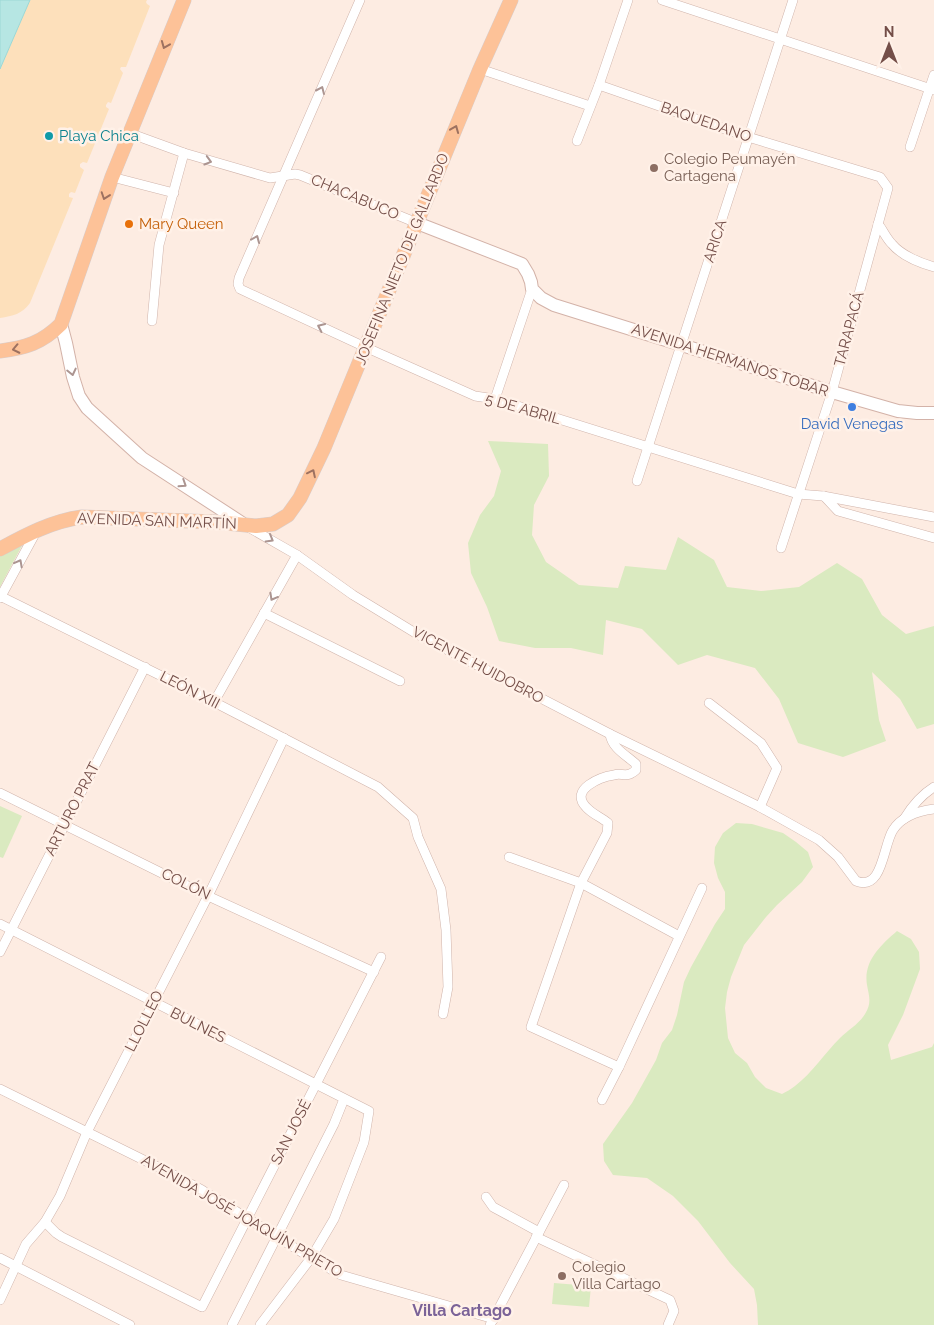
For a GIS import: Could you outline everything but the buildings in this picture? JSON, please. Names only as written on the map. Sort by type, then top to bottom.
[{"type":"main road","points":[[0,351],[30,345],[47,336],[60,324],[112,177],[184,0]]},
{"type":"main road","name":"JOSEFINA NIETO DE GALLARDO","points":[[288,515],[300,498],[324,448],[480,68],[510,0]]},
{"type":"main road","name":"AVENIDA SAN MARTÍN","points":[[0,549],[37,530],[70,518],[87,517],[264,525],[278,521],[288,515]]},
{"type":"street","points":[[283,177],[360,0]]},
{"type":"street","points":[[577,141],[628,0]]},
{"type":"street","points":[[662,0],[932,90]]},
{"type":"street","name":"ARICA","points":[[637,481],[793,0]]},
{"type":"street","points":[[480,68],[590,106]]},
{"type":"street","points":[[910,147],[932,90],[934,75]]},
{"type":"street","name":"BAQUEDANO","points":[[598,85],[748,137],[880,177],[888,188],[878,224]]},
{"type":"street","name":"CHACABUCO","points":[[130,133],[184,154],[270,178],[300,175],[522,264],[528,274],[532,289]]},
{"type":"street","points":[[152,321],[159,246],[184,154]]},
{"type":"street","points":[[112,177],[174,193]]},
{"type":"street","name":"5 DE ABRIL","points":[[283,177],[239,278],[238,284],[240,289],[475,396],[495,399],[798,494],[823,496],[934,517]]},
{"type":"street","points":[[878,224],[889,242],[899,250],[924,264],[934,267]]},
{"type":"street","name":"TARAPACÁ","points":[[781,548],[832,392],[878,224]]},
{"type":"street","points":[[495,399],[532,289]]},
{"type":"street","name":"AVENIDA HERMANOS TOBAR","points":[[532,289],[541,298],[554,304],[832,392],[898,410],[934,413]]},
{"type":"street","name":"VICENTE HUIDOBRO","points":[[60,324],[79,396],[87,408],[142,458],[242,524],[297,555],[353,595],[416,634],[610,734],[760,807],[819,840],[838,857],[853,878],[861,883],[870,882],[876,876],[893,829],[904,819]]},
{"type":"street","points":[[823,496],[838,510],[934,538]]},
{"type":"street","points":[[0,597],[37,530]]},
{"type":"street","points":[[214,702],[297,555]]},
{"type":"street","name":"LEÓN XIII","points":[[0,597],[214,702],[378,787],[413,818],[418,837],[440,889],[446,930],[448,987],[443,1014]]},
{"type":"street","points":[[264,613],[400,681]]},
{"type":"street","name":"ARTURO PRAT","points":[[0,952],[144,667]]},
{"type":"street","points":[[709,703],[761,743],[777,768],[760,807]]},
{"type":"street","points":[[610,734],[611,742],[636,764],[636,770],[629,775],[617,774],[597,780],[587,786],[581,794],[585,807],[608,823],[607,833],[581,883],[531,1027],[619,1067]]},
{"type":"street","name":"LLOLLEO","points":[[0,1300],[26,1244],[45,1222],[60,1196],[87,1132],[208,896],[284,738]]},
{"type":"street","points":[[904,819],[914,803],[934,787]]},
{"type":"street","name":"COLÓN","points":[[0,793],[208,896],[374,972]]},
{"type":"street","points":[[904,819],[917,813],[934,809]]},
{"type":"street","points":[[509,857],[581,883],[679,936]]},
{"type":"street","points":[[602,1100],[702,888]]},
{"type":"street","name":"BULNES","points":[[0,924],[369,1111],[364,1142],[334,1219],[311,1258]]},
{"type":"street","name":"SAN JOSÉ","points":[[45,1222],[62,1237],[202,1307],[381,957]]},
{"type":"street","name":"AVENIDA JOSÉ JOAQUÍN PRIETO","points":[[0,1089],[202,1190],[277,1238],[341,1274],[492,1322]]},
{"type":"street","points":[[232,1325],[334,1124],[344,1099]]},
{"type":"street","points":[[492,1322],[564,1185]]},
{"type":"street","points":[[486,1197],[493,1207],[538,1234],[670,1300],[674,1311],[668,1325]]},
{"type":"street","points":[[0,1258],[130,1325]]},
{"type":"street","points":[[260,1325],[311,1258]]},
{"type":"green space","points":[[488,441],[548,444],[549,476],[534,505],[532,535],[546,562],[579,585],[618,588],[625,566],[666,570],[678,537],[714,560],[727,587],[761,591],[799,587],[837,563],[862,579],[882,615],[906,634],[934,626],[934,724],[917,729],[900,699],[872,672],[879,720],[886,741],[843,757],[798,743],[779,699],[755,668],[707,655],[678,665],[642,629],[606,620],[603,655],[571,648],[535,648],[499,641],[487,607],[471,573],[468,543],[480,515],[494,496],[501,471]]},
{"type":"green space","points":[[26,538],[0,587],[0,553]]},
{"type":"green space","points":[[0,806],[22,816],[3,858],[0,857]]},
{"type":"green space","points":[[736,823],[752,824],[783,833],[808,852],[813,867],[802,882],[766,917],[744,945],[727,992],[725,1008],[728,1038],[735,1053],[747,1063],[755,1077],[766,1088],[782,1094],[795,1086],[840,1038],[863,1018],[869,1003],[866,976],[868,968],[874,954],[891,936],[897,931],[911,939],[919,952],[920,969],[903,1015],[888,1045],[891,1060],[932,1047],[934,1043],[934,1325],[758,1325],[754,1289],[730,1263],[698,1221],[673,1196],[647,1178],[613,1175],[604,1161],[603,1144],[632,1103],[656,1060],[662,1043],[672,1030],[684,982],[725,909],[725,892],[718,878],[714,863],[715,847],[723,833]]},
{"type":"green space","points":[[554,1283],[591,1286],[589,1307],[552,1304]]},
{"type":"sand","name":"Playa Chica","points":[[30,0],[147,0],[147,4],[150,6],[126,67],[121,67],[120,69],[123,73],[111,103],[108,102],[106,105],[109,109],[87,163],[83,162],[80,164],[80,167],[84,170],[75,193],[71,192],[69,194],[69,197],[73,198],[30,303],[17,314],[0,318],[0,69]]},
{"type":"water","points":[[0,0],[30,0],[0,69]]},
{"type":"place","name":"Playa Chica","points":[[49,136]]},
{"type":"place","name":"Colegio Peumayén Cartagena","points":[[654,168]]},
{"type":"place","name":"Mary Queen","points":[[129,224]]},
{"type":"place","name":"David Venegas","points":[[852,407]]},
{"type":"place","name":"Colegio Villa Cartago","points":[[562,1276]]},
{"type":"district","name":"Villa Cartago","points":[[462,1310]]}]
